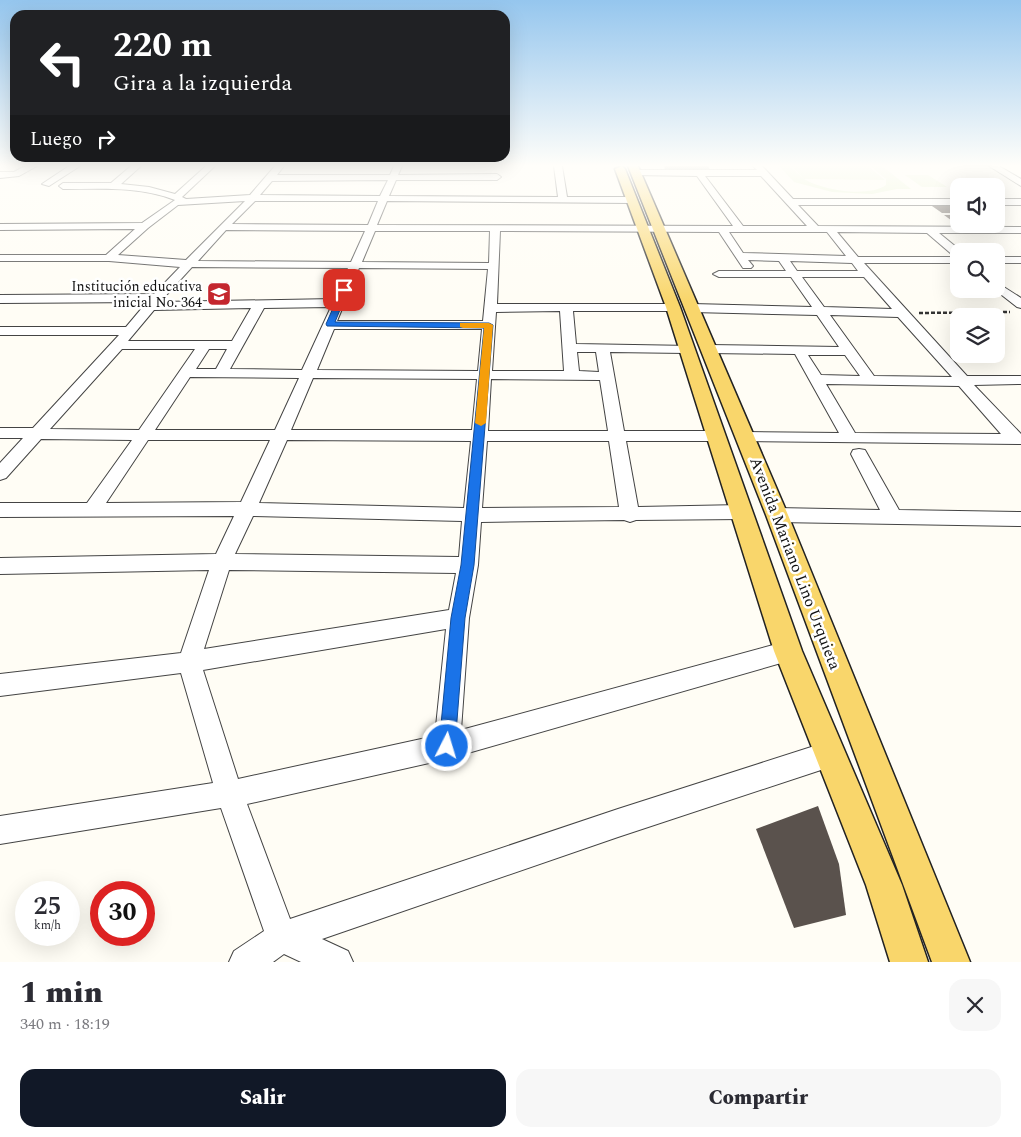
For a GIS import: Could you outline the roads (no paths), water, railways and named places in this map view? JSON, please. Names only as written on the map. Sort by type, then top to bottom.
[{"type":"main road","name":"Avenida Mariano Lino Urquieta","points":[[639,211],[651,228]]},
{"type":"main road","name":"Avenida Mariano Lino Urquieta","points":[[645,211],[698,349],[746,436],[951,962]]},
{"type":"main road","name":"Avenida Mariano Lino Urquieta","points":[[698,349],[717,436],[788,651],[884,885],[909,962]]},
{"type":"street","points":[[109,258],[163,211]]},
{"type":"street","points":[[0,474],[118,345],[153,302],[240,211]]},
{"type":"street","points":[[337,962],[282,937],[229,794],[189,662],[222,562],[281,435],[379,211]]},
{"type":"street","points":[[727,211],[740,229]]},
{"type":"street","points":[[799,211],[815,229]]},
{"type":"street","points":[[0,227],[144,226]]},
{"type":"street","points":[[223,227],[1021,230]]},
{"type":"street","points":[[447,746],[458,618],[468,565],[480,436],[494,266],[495,229]]},
{"type":"street","points":[[722,229],[752,274]]},
{"type":"street","points":[[830,230],[866,274],[962,381],[1018,439]]},
{"type":"street","points":[[931,230],[950,247]]},
{"type":"street","points":[[740,256],[855,260],[950,260]]},
{"type":"street","points":[[782,257],[870,380]]},
{"type":"street","points":[[0,258],[109,258],[190,264],[494,266]]},
{"type":"street","points":[[1005,260],[1021,260]]},
{"type":"street","points":[[719,274],[866,274]]},
{"type":"street","points":[[1005,295],[1017,308]]},
{"type":"street","points":[[0,299],[259,305],[339,304]]},
{"type":"street","points":[[221,372],[259,305]]},
{"type":"street","points":[[330,324],[489,317],[566,308],[682,307],[902,313]]},
{"type":"street","points":[[566,308],[572,376]]},
{"type":"street","points":[[0,331],[128,331]]},
{"type":"street","points":[[118,345],[237,345]]},
{"type":"street","points":[[92,510],[205,346]]},
{"type":"street","points":[[569,348],[849,351]]},
{"type":"street","points":[[602,348],[630,515]]},
{"type":"street","points":[[799,350],[894,518]]},
{"type":"street","points":[[186,372],[606,376]]},
{"type":"street","points":[[816,380],[1021,380]]},
{"type":"street","points":[[0,433],[717,436]]},
{"type":"street","points":[[746,436],[855,446],[1018,439]]},
{"type":"street","points":[[0,510],[247,509],[472,515],[630,515],[742,512]]},
{"type":"street","points":[[778,515],[1021,519]]},
{"type":"street","points":[[0,566],[222,562],[468,565]]},
{"type":"street","points":[[0,685],[189,662],[458,618]]},
{"type":"street","points":[[0,830],[229,794],[447,746],[788,651]]},
{"type":"street","points":[[245,962],[282,937],[608,826],[830,754]]},
{"type":"place","name":"Institución educativa inicial No. 364","points":[[219,294]]}]
